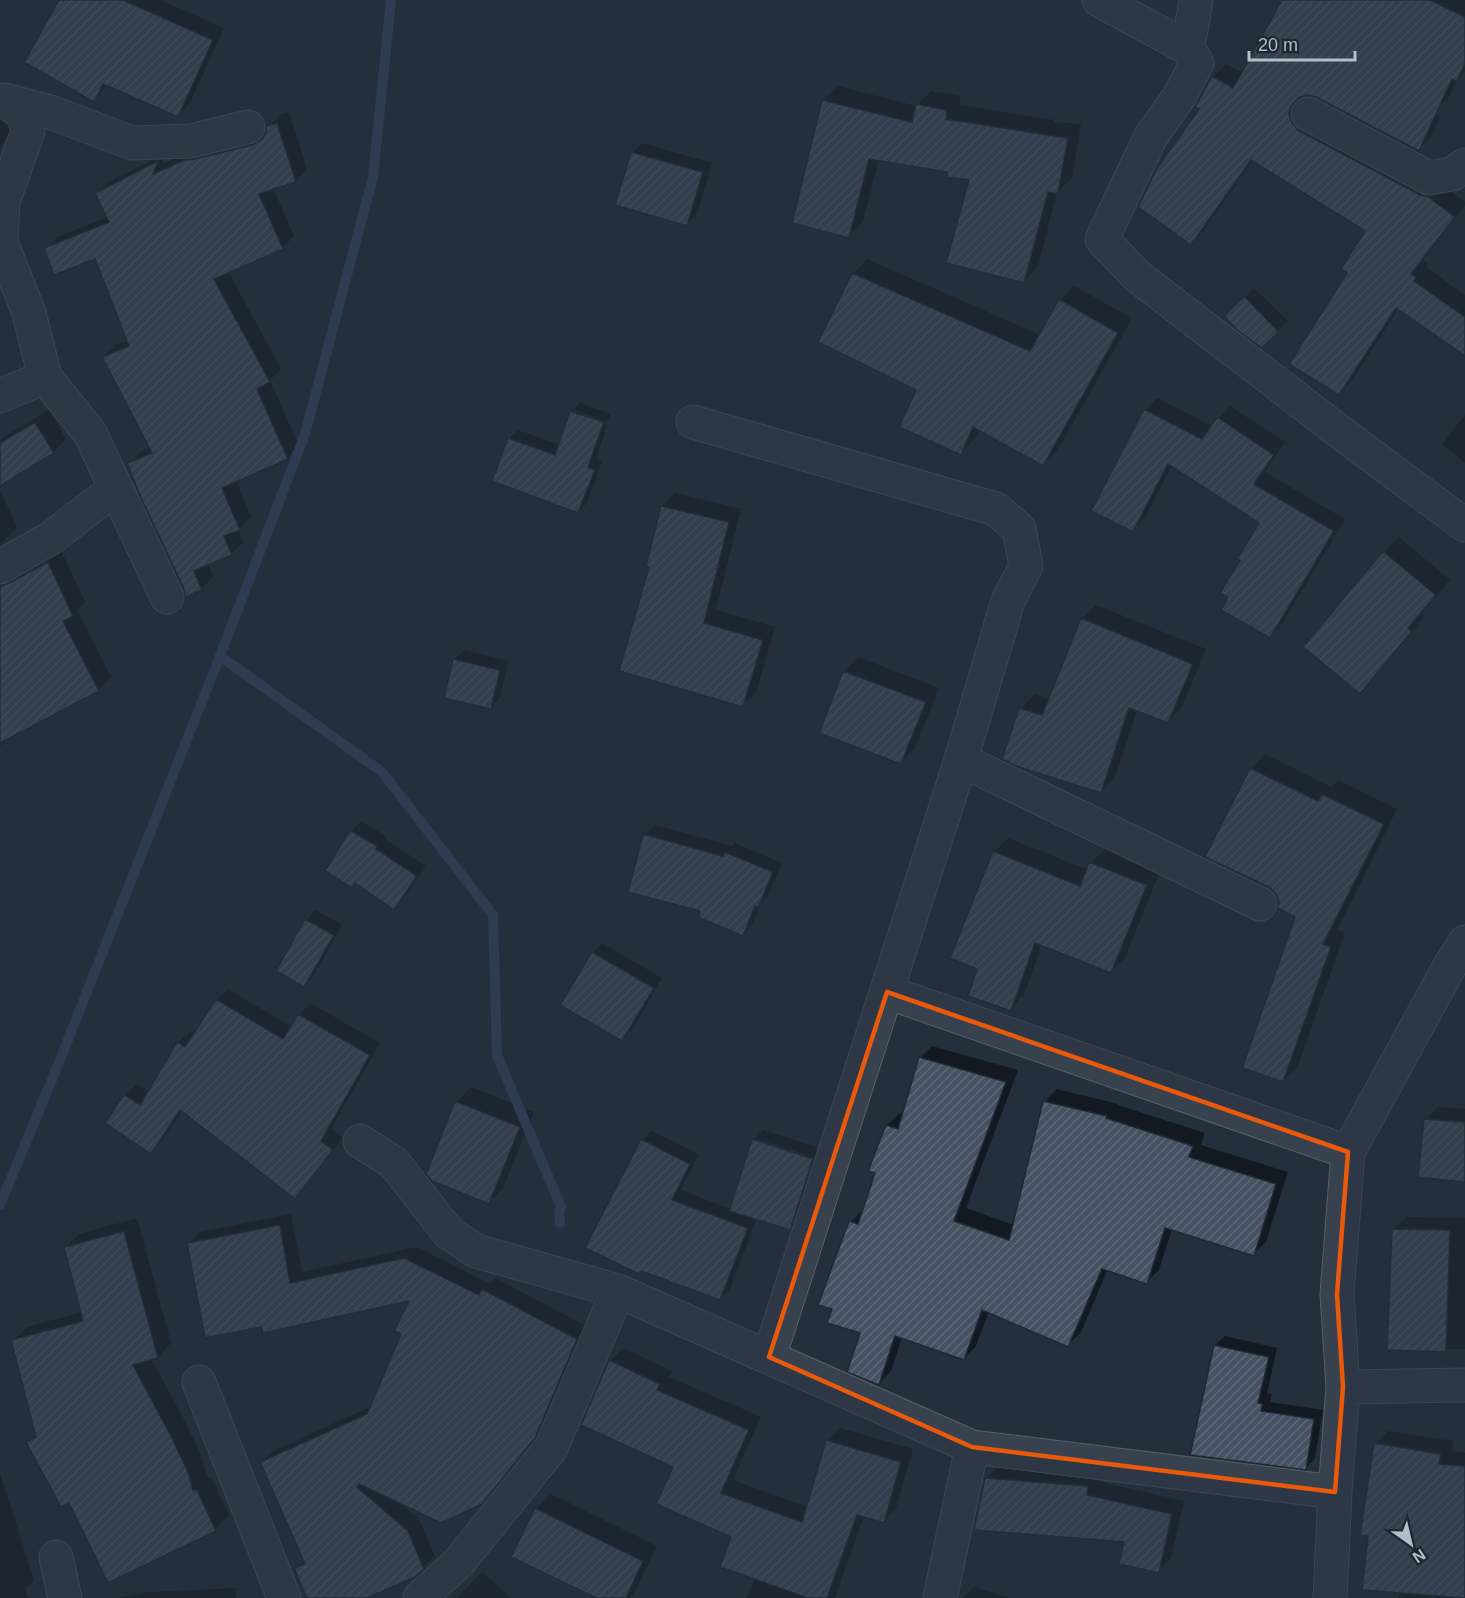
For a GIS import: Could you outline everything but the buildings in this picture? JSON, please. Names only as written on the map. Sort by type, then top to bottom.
[{"type":"street","points":[[1099,0],[1188,48],[1197,63],[1179,97],[1151,136],[1102,239],[1137,276],[1465,525]]},
{"type":"street","points":[[1188,48],[1196,0]]},
{"type":"street","points":[[3,99],[53,113],[132,143],[191,141],[249,127]]},
{"type":"street","points":[[3,99],[24,116],[28,131],[3,202],[0,242],[29,313],[45,377],[90,433],[167,597]]},
{"type":"street","points":[[1308,114],[1428,178],[1452,174],[1465,165]]},
{"type":"street","points":[[0,396],[45,377]]},
{"type":"street","points":[[693,422],[996,509],[1019,529],[1026,567],[1008,602],[961,760],[769,1357]]},
{"type":"street","points":[[0,567],[51,538],[116,488]]},
{"type":"street","points":[[961,760],[1260,904]]},
{"type":"street","points":[[1330,1598],[1343,1387],[1337,1294],[1348,1152],[1465,942]]},
{"type":"street","points":[[887,992],[1348,1152]]},
{"type":"street","points":[[360,1141],[394,1163],[449,1233],[476,1251],[618,1291],[972,1447],[1335,1492]]},
{"type":"street","points":[[420,1598],[459,1562],[551,1448],[618,1291]]},
{"type":"street","points":[[199,1382],[284,1598]]},
{"type":"street","points":[[1343,1387],[1465,1385]]},
{"type":"street","points":[[940,1598],[972,1447]]},
{"type":"street","points":[[56,1557],[65,1598]]},
{"type":"highlighted area","points":[[887,992],[1348,1152],[1337,1294],[1343,1387],[1335,1492],[972,1447],[769,1357]]},
{"type":"waterway","points":[[0,1205],[220,656],[305,434],[373,177],[391,0]]},
{"type":"waterway","points":[[220,656],[382,772],[493,915],[497,1055],[561,1207],[560,1223]]}]
